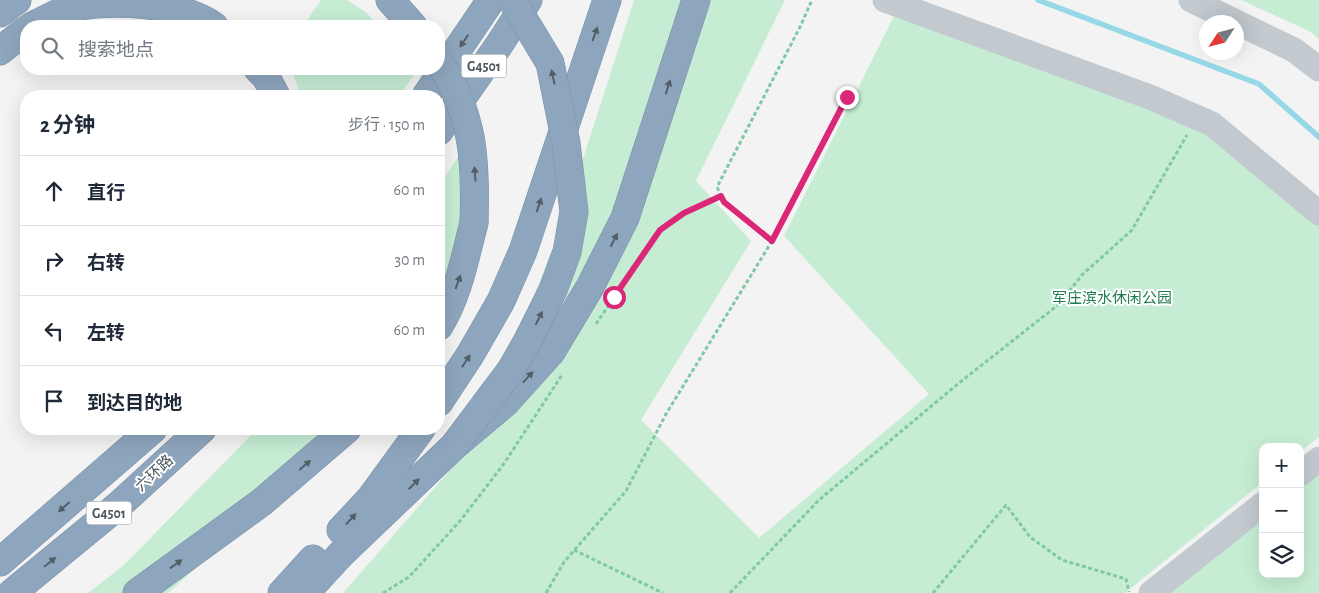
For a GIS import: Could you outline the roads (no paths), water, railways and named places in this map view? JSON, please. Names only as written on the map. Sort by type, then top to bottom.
[{"type":"highway","points":[[0,13],[17,0]]},
{"type":"highway","points":[[390,0],[408,20]]},
{"type":"highway","name":"G4501","points":[[445,68],[491,0]]},
{"type":"highway","points":[[454,446],[510,370],[527,342],[553,290],[567,252],[574,212],[566,143],[550,63],[512,0]]},
{"type":"highway","name":"G4501","points":[[445,122],[528,0]]},
{"type":"highway","points":[[445,393],[470,355],[501,301],[523,251],[607,0]]},
{"type":"highway","points":[[306,593],[342,552],[454,446],[506,403],[551,352],[590,287],[625,218],[696,0]]},
{"type":"highway","points":[[46,20],[74,8],[116,3],[147,4],[184,10],[203,20]]},
{"type":"highway","points":[[0,50],[20,35]]},
{"type":"highway","points":[[445,72],[452,83],[469,128],[475,175],[474,222],[462,270],[445,314]]},
{"type":"highway","points":[[264,75],[273,90]]},
{"type":"highway","name":"G4501","points":[[430,90],[440,75]]},
{"type":"highway","points":[[93,482],[125,435]]},
{"type":"highway","name":"G4501","points":[[0,562],[146,435]]},
{"type":"highway","name":"六环路","points":[[12,593],[119,505],[195,435]]},
{"type":"highway","points":[[136,593],[262,502],[340,435]]},
{"type":"highway","points":[[282,593],[370,499],[416,435]]},
{"type":"street","points":[[885,0],[1150,97],[1198,117],[1212,124],[1319,213]]},
{"type":"street","points":[[1191,0],[1294,50],[1319,69]]},
{"type":"street","points":[[1304,471],[1319,459]]},
{"type":"street","points":[[1152,593],[1259,507]]},
{"type":"waterway","points":[[1038,0],[1259,84],[1319,137]]},
{"type":"park label","name":"军庄滨水休闲公园","points":[[1112,298]]}]
